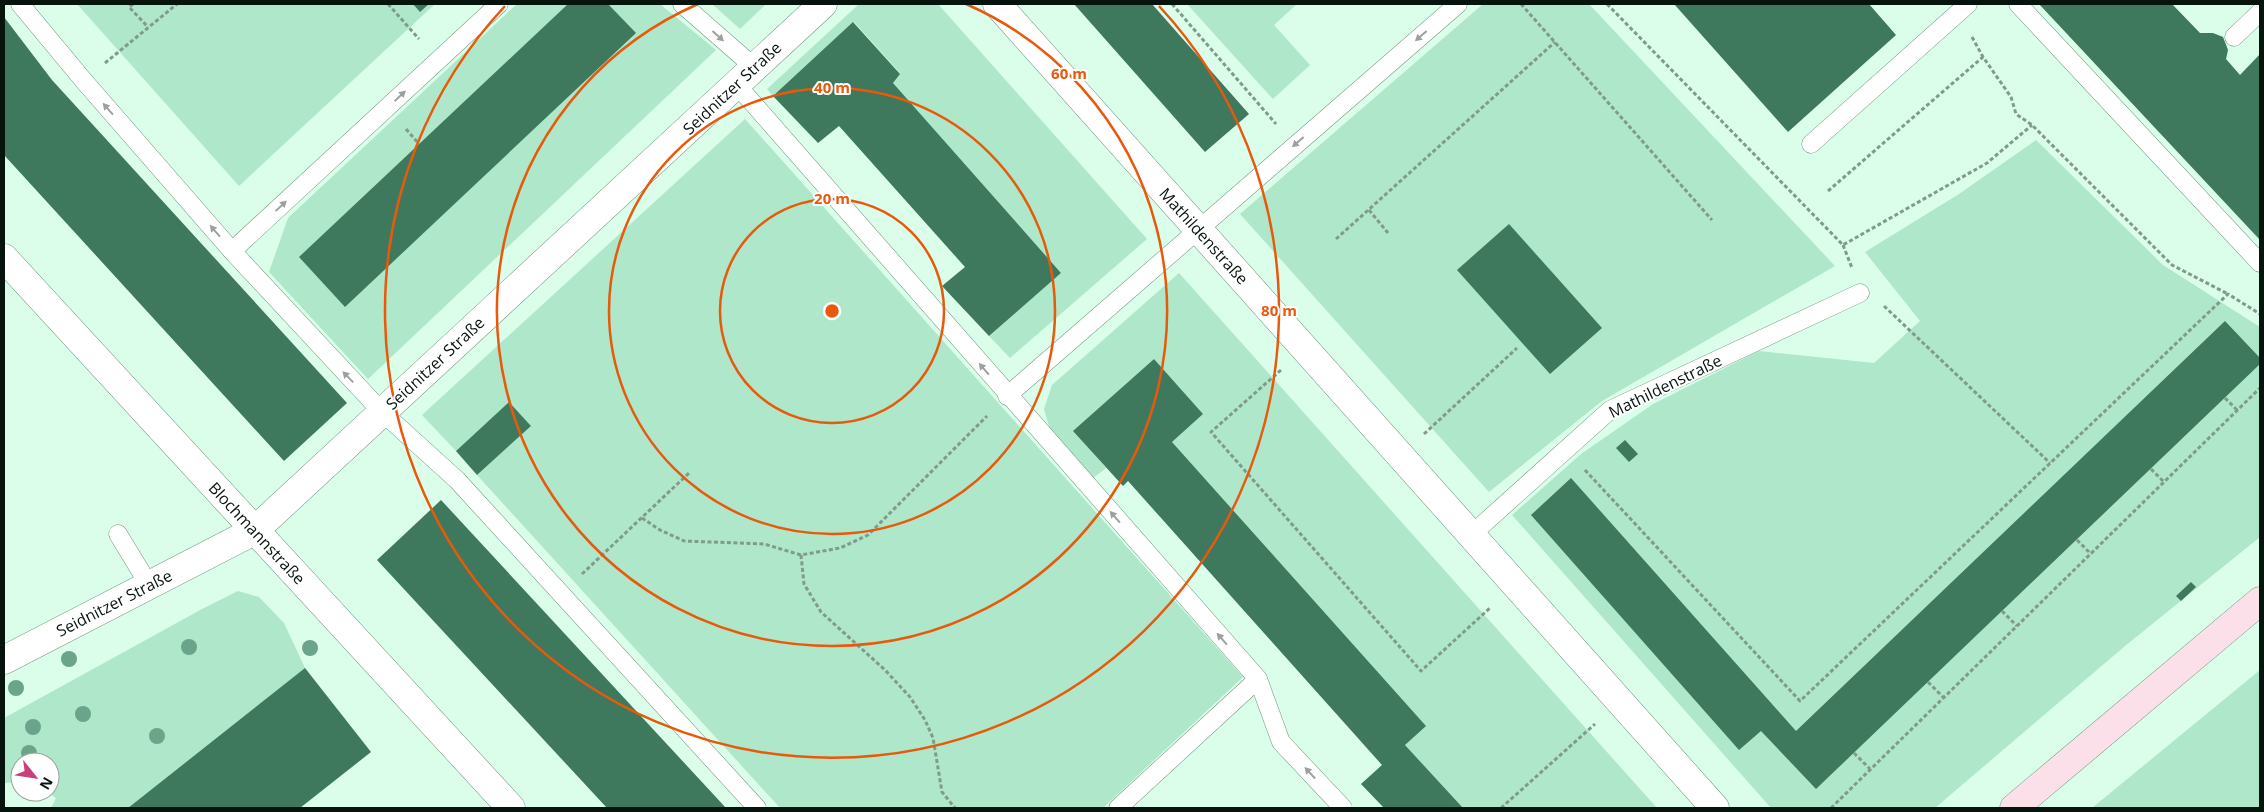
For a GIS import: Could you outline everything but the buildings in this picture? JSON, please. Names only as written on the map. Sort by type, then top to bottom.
[{"type":"main road","points":[[2014,808],[2260,602]]},
{"type":"street","name":"Seidnitzer Straße","points":[[4,660],[254,531],[823,4]]},
{"type":"street","name":"Mathildenstraße","points":[[997,4],[1620,702],[1710,807]]},
{"type":"street","name":"Blochmannstraße","points":[[4,258],[510,808]]},
{"type":"lane","points":[[20,4],[84,81],[232,251],[382,412],[457,480],[757,808]]},
{"type":"lane","points":[[232,251],[499,4]]},
{"type":"lane","points":[[682,4],[745,76],[1007,396],[1258,679],[1281,742],[1343,808]]},
{"type":"lane","points":[[1007,396],[1458,4]]},
{"type":"lane","points":[[2018,4],[2260,263]]},
{"type":"lane","points":[[1811,144],[1964,8]]},
{"type":"lane","points":[[2234,37],[2260,12]]},
{"type":"lane","name":"Mathildenstraße","points":[[1470,535],[1610,410],[1860,293]]},
{"type":"lane","points":[[118,534],[149,585]]},
{"type":"lane","points":[[1118,808],[1258,679]]},
{"type":"path","points":[[133,4],[129,7],[148,27]]},
{"type":"path","points":[[84,81],[177,4]]},
{"type":"path","points":[[388,4],[437,61]]},
{"type":"path","points":[[1172,4],[1294,146]]},
{"type":"path","points":[[1521,4],[1712,220]]},
{"type":"path","points":[[1964,8],[1983,57],[2011,97],[2016,114],[2032,126],[2172,265],[2228,294],[2260,314]]},
{"type":"path","points":[[1336,239],[1555,42]]},
{"type":"path","points":[[1828,191],[1983,57]]},
{"type":"path","points":[[1369,210],[1388,233]]},
{"type":"path","points":[[1566,450],[1800,701],[2228,294]]},
{"type":"path","points":[[1877,300],[2050,463]]},
{"type":"path","points":[[1423,434],[1517,348]]},
{"type":"path","points":[[1305,349],[1211,432],[1421,671],[1515,585]]},
{"type":"path","points":[[1831,808],[2260,388]]},
{"type":"path","points":[[642,518],[660,530],[684,541],[764,544],[800,555],[840,548],[868,535],[1007,396]]},
{"type":"path","points":[[2225,398],[2238,411]]},
{"type":"path","points":[[2151,469],[2164,482]]},
{"type":"path","points":[[561,594],[689,473]]},
{"type":"path","points":[[2077,540],[2091,554]]},
{"type":"path","points":[[800,555],[804,584],[821,612],[885,670],[910,697],[925,720],[933,738],[942,792],[955,808]]},
{"type":"path","points":[[2002,611],[2017,626]]},
{"type":"path","points":[[1928,682],[1944,698]]},
{"type":"path","points":[[1501,808],[1620,702]]},
{"type":"path","points":[[1854,753],[1870,769]]},
{"type":"green space","points":[[77,4],[435,4],[239,186]]},
{"type":"green space","points":[[517,4],[660,4],[716,50],[368,379],[269,272],[288,218]]},
{"type":"green space","points":[[712,4],[766,4],[740,29]]},
{"type":"green space","points":[[859,4],[938,4],[1147,239],[1010,358],[989,336],[1061,273],[893,83],[900,73],[854,22],[773,96],[767,89]]},
{"type":"green space","points":[[1187,4],[1297,4],[1274,25],[1310,65],[1273,99]]},
{"type":"green space","points":[[1483,4],[1589,4],[1835,266],[1602,401],[1489,492],[1240,214]]},
{"type":"green space","points":[[745,119],[1243,677],[1103,808],[780,808],[477,475],[531,426],[509,402],[456,451],[422,415]]},
{"type":"green space","points":[[2036,140],[2163,265],[2260,327],[2260,537],[2125,646],[1935,808],[1771,808],[1512,515],[1581,454],[1653,404],[1759,351],[1874,363],[1920,321],[1865,252],[1959,194]]},
{"type":"green space","points":[[1179,273],[1657,808],[1463,808],[1405,745],[1425,725],[1172,442],[1203,414],[1154,359],[1074,431],[1106,468],[1092,479],[1050,430],[1044,409],[1052,385]]},
{"type":"green space","points":[[238,591],[259,597],[284,623],[305,668],[128,808],[51,808],[54,802],[60,802],[60,752],[10,752],[10,783],[4,783],[4,718]]},
{"type":"green space","points":[[2260,670],[2260,808],[2092,808]]}]
